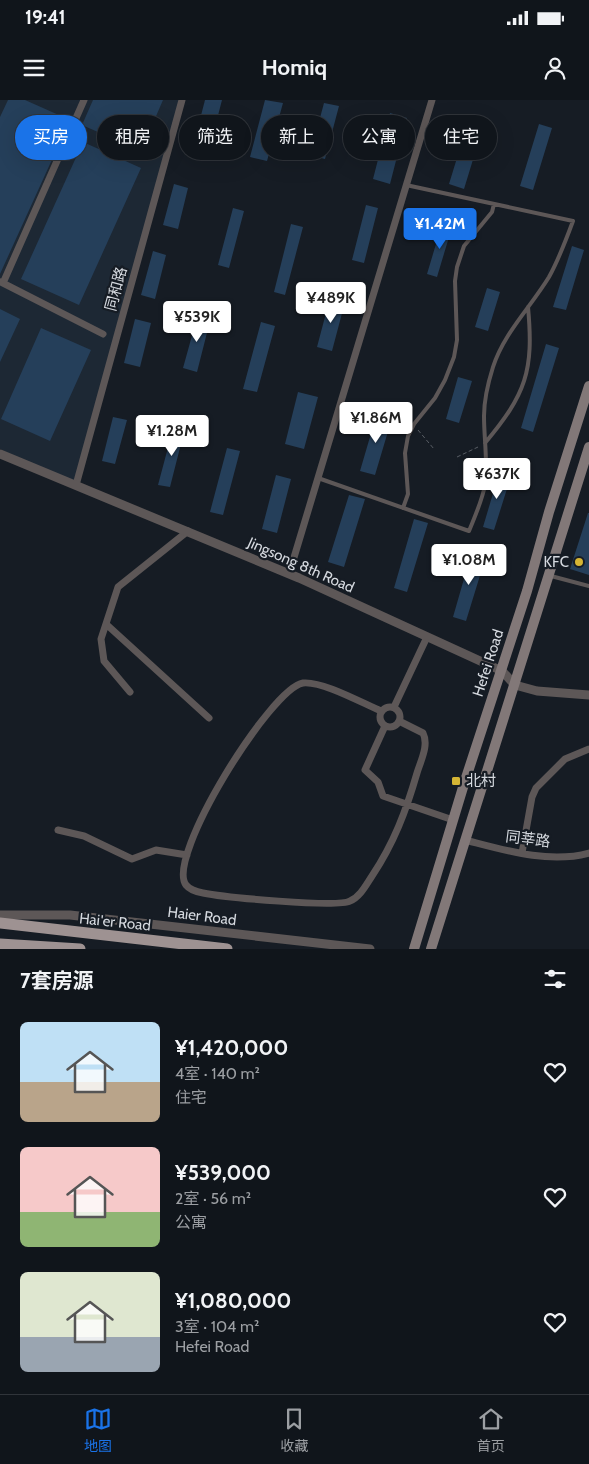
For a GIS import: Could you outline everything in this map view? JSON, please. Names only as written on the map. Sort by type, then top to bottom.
[{"type":"main road","name":"Hefei Road","points":[[414,949],[453,820],[502,671],[589,386]]},
{"type":"main road","points":[[431,949],[589,447]]},
{"type":"main road","name":"Hai'er Road","points":[[0,923],[227,949]]},
{"type":"main road","name":"Hai'er Road","points":[[0,944],[80,949]]},
{"type":"street","points":[[84,100],[2,282],[103,334]]},
{"type":"street","name":"同和路","points":[[76,485],[182,100]]},
{"type":"street","points":[[290,574],[432,100]]},
{"type":"street","name":"Jingsong 8th Road","points":[[0,454],[290,574],[502,671],[515,685]]},
{"type":"street","points":[[130,692],[104,661],[101,639],[118,587],[188,531]]},
{"type":"street","points":[[106,624],[209,718]]},
{"type":"street","points":[[394,707],[427,637]]},
{"type":"street","points":[[381,711],[319,684],[302,684],[291,689],[281,698],[239,753],[217,787],[192,839],[183,866],[184,881],[189,888],[195,891],[222,896],[309,902],[347,902],[355,898],[379,866],[395,839],[408,804],[426,743],[423,733],[399,721]]},
{"type":"street","points":[[515,685],[537,691],[589,695]]},
{"type":"street","points":[[387,707],[394,707],[400,714],[399,721],[391,727],[385,726],[379,718],[381,711],[387,707]]},
{"type":"street","points":[[385,726],[365,770],[378,782],[383,796],[453,820]]},
{"type":"street","points":[[522,853],[532,797],[536,788],[565,759],[589,749]]},
{"type":"street","points":[[58,830],[84,836],[132,859],[156,850],[187,855]]},
{"type":"street","name":"同莘路","points":[[465,840],[509,852],[566,857],[589,853]]},
{"type":"street","name":"Haier Road","points":[[0,915],[70,915],[370,949]]},
{"type":"lane","points":[[318,478],[469,531],[477,513],[485,486],[485,406],[493,367],[508,334],[548,277],[563,249],[573,221],[406,185]]},
{"type":"lane","points":[[403,508],[408,489],[405,453],[408,436],[414,424],[435,398],[445,380],[454,357],[457,340],[455,281],[457,267],[464,246],[492,212],[494,204]]},
{"type":"lane","points":[[485,443],[513,408],[528,372],[530,349],[528,307]]},
{"type":"lane","points":[[548,576],[589,586]]},
{"type":"path","points":[[414,424],[434,448]]},
{"type":"path","points":[[456,457],[485,443]]},
{"type":"shaded area","points":[[0,100],[181,100],[169,144],[169,115],[97,115],[97,160],[165,160],[76,485],[0,449]]},
{"type":"building","points":[[8,100],[25,100],[59,115],[15,115],[15,160],[52,160],[0,274],[0,117]]},
{"type":"building","points":[[93,100],[163,100],[157,115],[97,115],[97,132],[87,127],[86,115]]},
{"type":"building","points":[[205,100],[222,100],[218,115],[201,115]]},
{"type":"building","points":[[265,100],[283,103],[280,115],[261,115]]},
{"type":"building","points":[[324,103],[339,106],[333,129],[333,115],[321,115]]},
{"type":"building","points":[[261,115],[261,160],[251,157]]},
{"type":"building","points":[[539,124],[552,128],[533,190],[520,186]]},
{"type":"building","points":[[87,144],[97,148],[97,160],[123,160],[141,168],[79,305],[21,279],[75,160],[87,160]]},
{"type":"building","points":[[378,160],[396,160],[390,184],[373,179]]},
{"type":"building","points":[[456,160],[473,160],[464,189],[449,184]]},
{"type":"building","points":[[174,184],[188,188],[178,229],[163,225]]},
{"type":"building","points":[[366,205],[378,208],[364,263],[352,260]]},
{"type":"building","points":[[233,208],[244,211],[229,268],[218,265]]},
{"type":"building","points":[[291,224],[303,227],[285,295],[274,292]]},
{"type":"building","points":[[442,224],[452,227],[437,277],[427,274]]},
{"type":"building","points":[[572,246],[584,250],[566,310],[553,307]]},
{"type":"building","points":[[153,251],[166,255],[155,299],[141,295]]},
{"type":"building","points":[[487,288],[500,292],[488,331],[475,327]]},
{"type":"building","points":[[330,298],[345,302],[332,351],[317,347]]},
{"type":"building","points":[[0,309],[20,319],[0,362]]},
{"type":"building","points":[[198,314],[211,317],[197,372],[183,368]]},
{"type":"building","points":[[135,319],[151,323],[140,367],[124,363]]},
{"type":"building","points":[[261,322],[275,326],[257,392],[243,389]]},
{"type":"building","points":[[41,328],[91,350],[50,441],[1,419]]},
{"type":"building","points":[[546,344],[559,348],[533,432],[521,428]]},
{"type":"building","points":[[458,377],[472,381],[459,423],[446,419]]},
{"type":"building","points":[[298,392],[318,397],[304,449],[285,444]]},
{"type":"building","points":[[377,413],[392,418],[375,475],[360,471]]},
{"type":"building","points":[[113,417],[127,420],[115,464],[102,461]]},
{"type":"building","points":[[174,425],[185,428],[170,487],[158,485]]},
{"type":"building","points":[[227,448],[240,451],[223,515],[210,512]]},
{"type":"building","points":[[500,470],[512,473],[494,530],[483,527]]},
{"type":"building","points":[[276,475],[291,479],[277,533],[262,529]]},
{"type":"building","points":[[349,495],[365,499],[344,567],[328,562]]},
{"type":"building","points":[[589,513],[589,575],[570,569]]},
{"type":"building","points":[[414,519],[428,523],[407,592],[394,588]]},
{"type":"building","points":[[472,551],[486,556],[466,621],[453,617]]},
{"type":"place","name":"KFC","points":[[579,562]]},
{"type":"place","name":"北村","points":[[456,781]]}]
